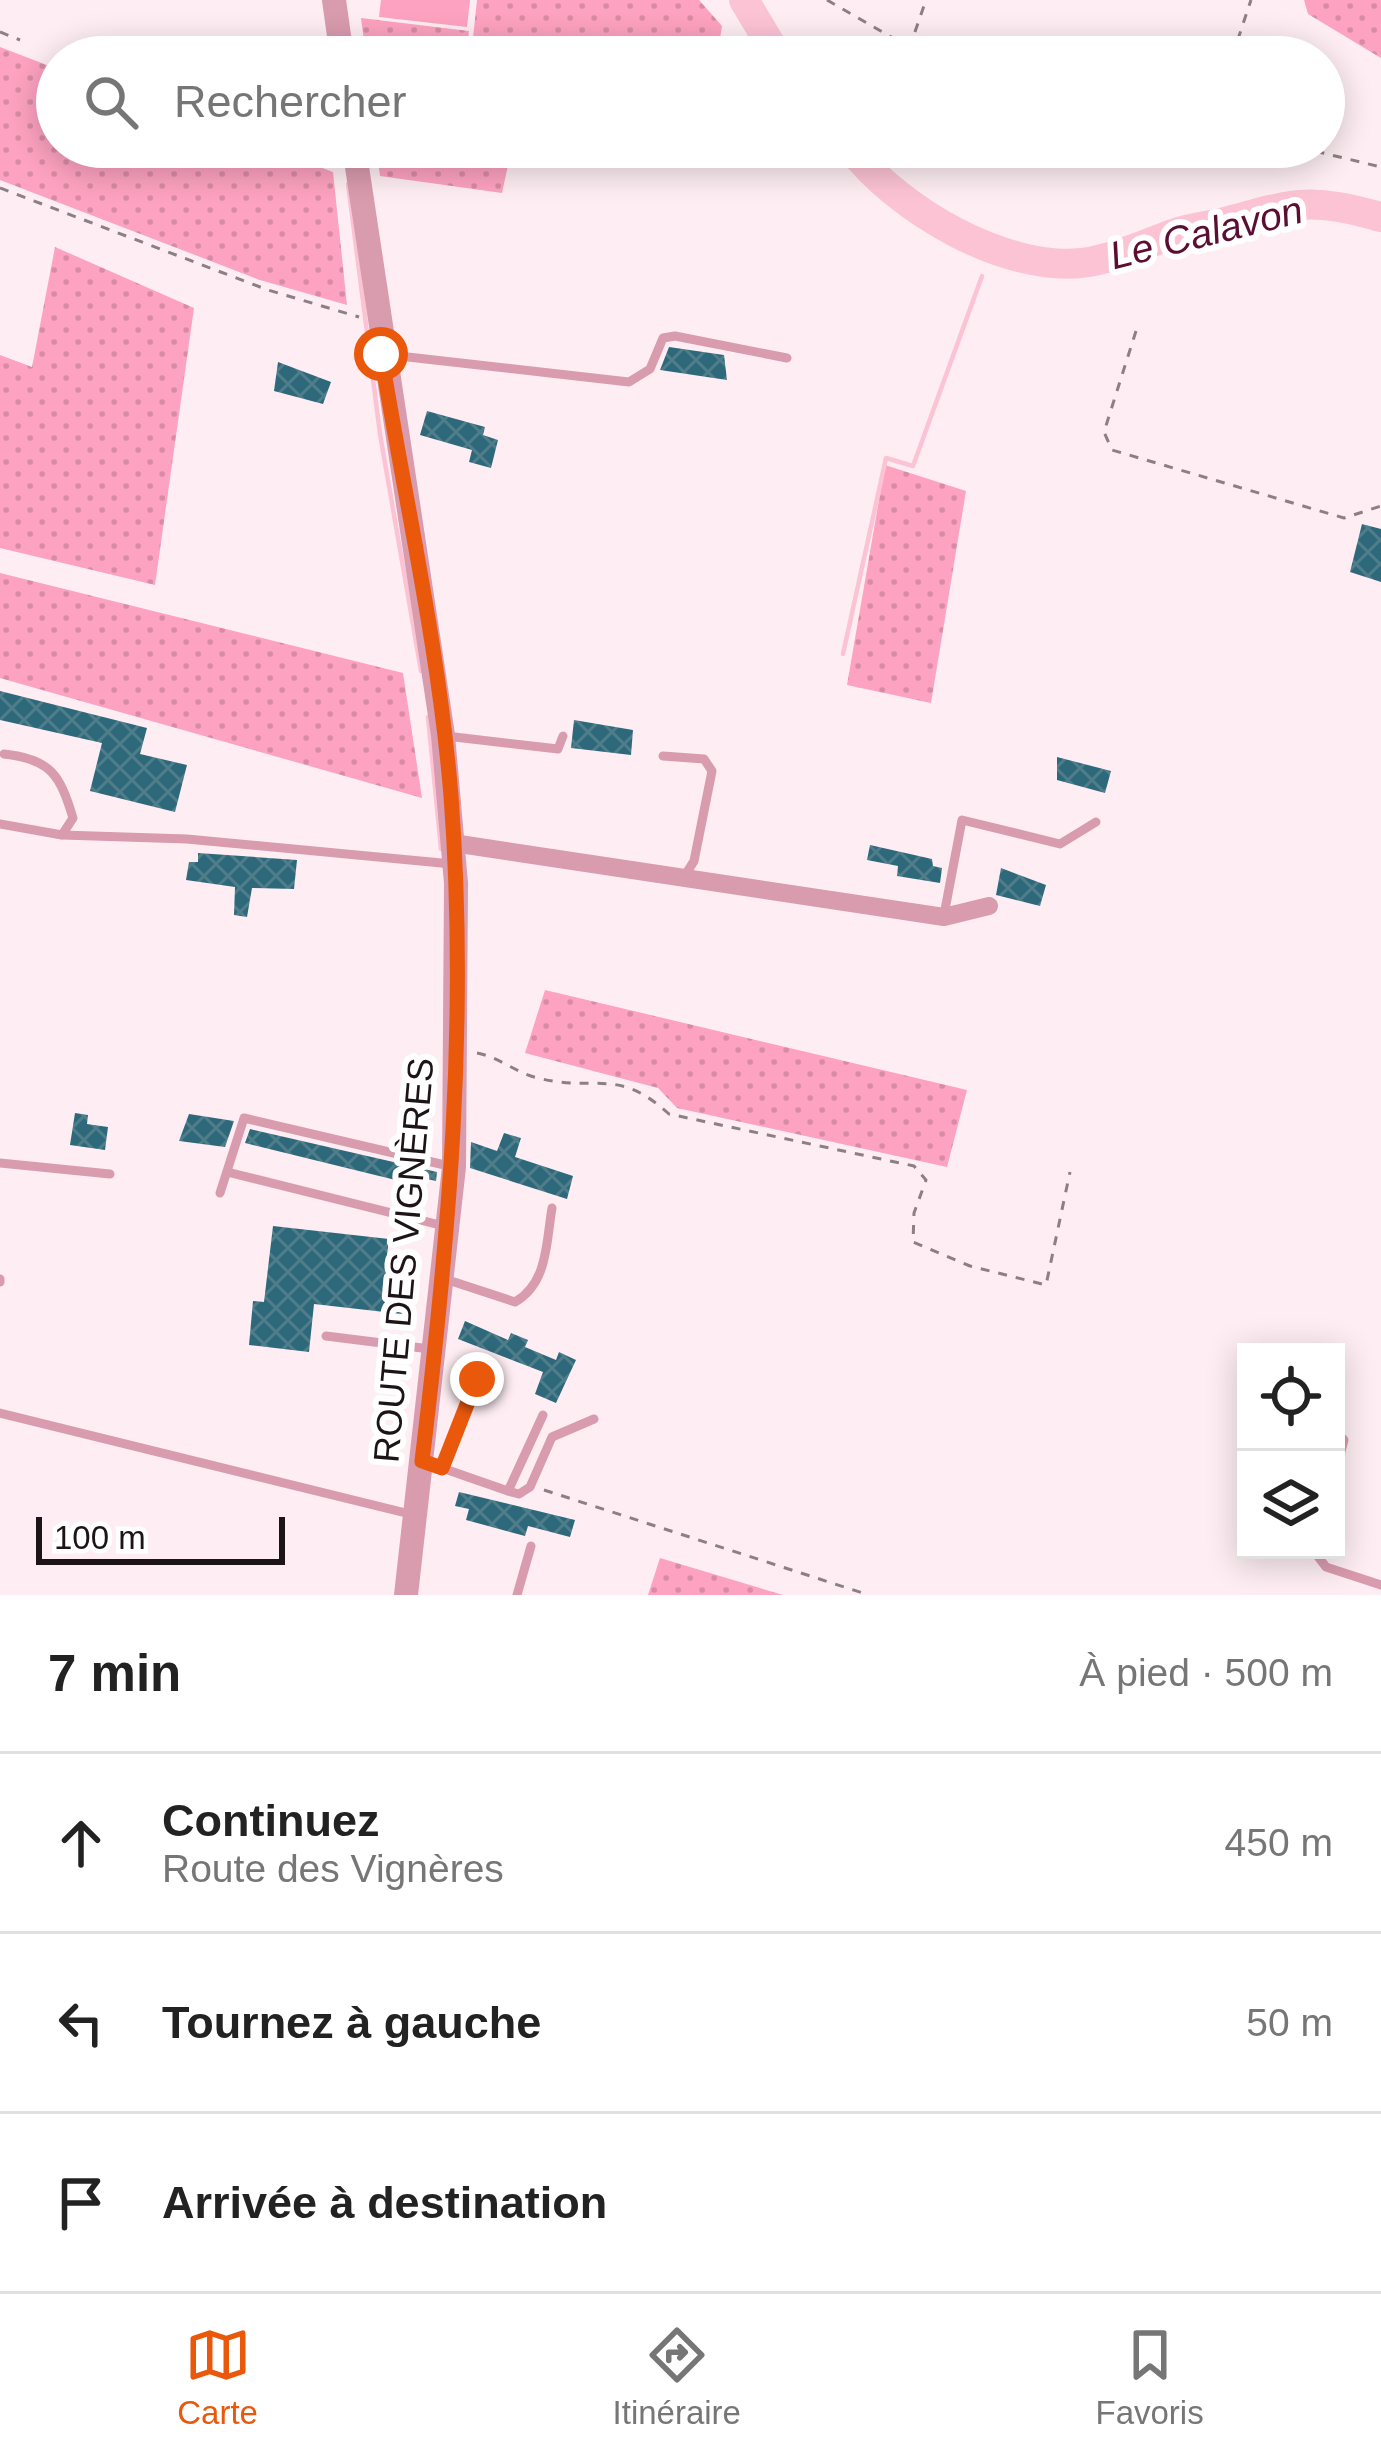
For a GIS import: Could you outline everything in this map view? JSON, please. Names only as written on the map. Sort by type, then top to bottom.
[{"type":"street","points":[[334,0],[339,36]]},
{"type":"street","name":"ROUTE DES VIGNÈRES","points":[[357,168],[381,354],[443,735],[454,854],[459,1050],[454,1168],[435,1350],[432,1465],[416,1515],[406,1595]]},
{"type":"street","points":[[454,854],[684,877],[944,917],[989,907]]},
{"type":"lane","points":[[381,354],[629,382],[650,369],[663,338],[787,358]]},
{"type":"lane","points":[[443,735],[543,749],[558,749],[563,736]]},
{"type":"lane","points":[[4,754],[35,758],[59,773],[74,818],[62,835]]},
{"type":"lane","points":[[663,755],[704,759],[712,771],[694,861],[684,877]]},
{"type":"lane","points":[[944,917],[962,820],[1060,844],[1096,822]]},
{"type":"lane","points":[[0,824],[62,835],[454,854]]},
{"type":"lane","points":[[220,1193],[244,1118],[454,1168]]},
{"type":"lane","points":[[0,1163],[110,1174]]},
{"type":"lane","points":[[227,1172],[449,1228]]},
{"type":"lane","points":[[445,1279],[515,1302],[530,1293],[541,1275],[551,1208]]},
{"type":"lane","points":[[326,1336],[435,1350]]},
{"type":"lane","points":[[477,1379],[432,1465],[519,1494],[530,1487],[552,1437],[594,1419]]},
{"type":"lane","points":[[0,1413],[416,1515]]},
{"type":"lane","points":[[508,1491],[543,1415]]},
{"type":"lane","points":[[517,1595],[531,1546]]},
{"type":"lane","points":[[1320,1559],[1326,1568],[1381,1585]]},
{"type":"path","points":[[827,0],[887,36]]},
{"type":"path","points":[[914,36],[926,0]]},
{"type":"path","points":[[1239,36],[1251,0]]},
{"type":"path","points":[[0,32],[20,40]]},
{"type":"path","points":[[1345,158],[1381,167]]},
{"type":"path","points":[[0,188],[268,290],[357,317]]},
{"type":"path","points":[[1136,331],[1104,432],[1112,450],[1344,518],[1381,506]]},
{"type":"path","points":[[459,1050],[488,1055],[536,1078],[621,1083],[643,1090],[669,1114],[914,1166],[926,1180],[914,1213],[913,1242],[970,1267],[1046,1285],[1070,1172]]},
{"type":"path","points":[[530,1487],[869,1595]]},
{"type":"shaded area","points":[[381,0],[470,0],[467,27],[379,17]]},
{"type":"shaded area","points":[[477,0],[699,0],[722,26],[720,36],[473,36]]},
{"type":"shaded area","points":[[1304,0],[1381,0],[1381,58],[1345,36],[1308,14]]},
{"type":"shaded area","points":[[361,18],[469,31],[468,36],[363,36]]},
{"type":"shaded area","points":[[0,47],[36,61],[36,168],[322,168],[333,172],[347,305],[260,280],[0,180]]},
{"type":"shaded area","points":[[379,168],[507,168],[502,193],[380,176]]},
{"type":"shaded area","points":[[55,247],[194,308],[155,585],[0,548],[0,355],[32,367]]},
{"type":"shaded area","points":[[885,465],[966,491],[931,703],[847,685]]},
{"type":"shaded area","points":[[0,573],[403,673],[422,798],[0,678]]},
{"type":"shaded area","points":[[545,990],[967,1090],[947,1167],[677,1108],[658,1088],[525,1053]]},
{"type":"shaded area","points":[[660,1558],[783,1595],[648,1595]]},
{"type":"building","points":[[669,347],[724,355],[727,380],[660,370]]},
{"type":"building","points":[[278,362],[331,382],[323,404],[274,391]]},
{"type":"building","points":[[427,411],[485,427],[483,435],[498,440],[491,468],[469,462],[472,450],[420,435]]},
{"type":"building","points":[[1362,524],[1381,529],[1381,582],[1350,572]]},
{"type":"building","points":[[0,691],[147,728],[140,754],[187,765],[175,812],[90,791],[102,743],[0,720]]},
{"type":"building","points":[[574,720],[633,730],[631,755],[571,748]]},
{"type":"building","points":[[1057,757],[1111,771],[1105,793],[1057,780]]},
{"type":"building","points":[[870,845],[932,859],[933,866],[942,868],[940,883],[897,876],[898,866],[867,860]]},
{"type":"building","points":[[198,853],[297,860],[294,889],[252,888],[247,917],[234,915],[235,887],[186,880],[189,862],[198,862]]},
{"type":"building","points":[[1001,868],[1046,885],[1040,906],[996,895]]},
{"type":"building","points":[[75,1113],[88,1115],[87,1124],[108,1127],[105,1150],[70,1145]]},
{"type":"building","points":[[189,1114],[234,1121],[225,1147],[179,1141]]},
{"type":"building","points":[[250,1129],[437,1172],[436,1181],[427,1179],[424,1187],[245,1143]]},
{"type":"building","points":[[504,1133],[521,1138],[515,1157],[573,1176],[567,1199],[470,1168],[471,1142],[497,1151]]},
{"type":"building","points":[[273,1226],[389,1239],[385,1271],[406,1278],[402,1314],[314,1304],[309,1352],[249,1345],[253,1301],[264,1302]]},
{"type":"building","points":[[465,1321],[508,1340],[511,1333],[528,1340],[525,1347],[556,1360],[559,1352],[576,1360],[556,1403],[535,1394],[543,1372],[458,1339]]},
{"type":"building","points":[[459,1492],[575,1520],[570,1537],[528,1526],[525,1536],[466,1520],[469,1509],[455,1506]]},
{"type":"waterway","name":"Le Calavon","points":[[744,0],[765,36]]},
{"type":"waterway","name":"Le Calavon","points":[[868,168],[956,233],[990,248],[1057,263],[1100,260],[1182,231],[1289,206],[1338,207],[1381,217]]},
{"type":"waterway","points":[[348,184],[380,434],[421,671]]},
{"type":"waterway","points":[[843,654],[886,458],[913,466],[982,276]]},
{"type":"waterway","points":[[428,717],[441,849]]},
{"type":"route","points":[[381,354],[443,735],[456,884],[459,1050],[454,1168],[422,1461],[442,1468],[477,1379]]}]
